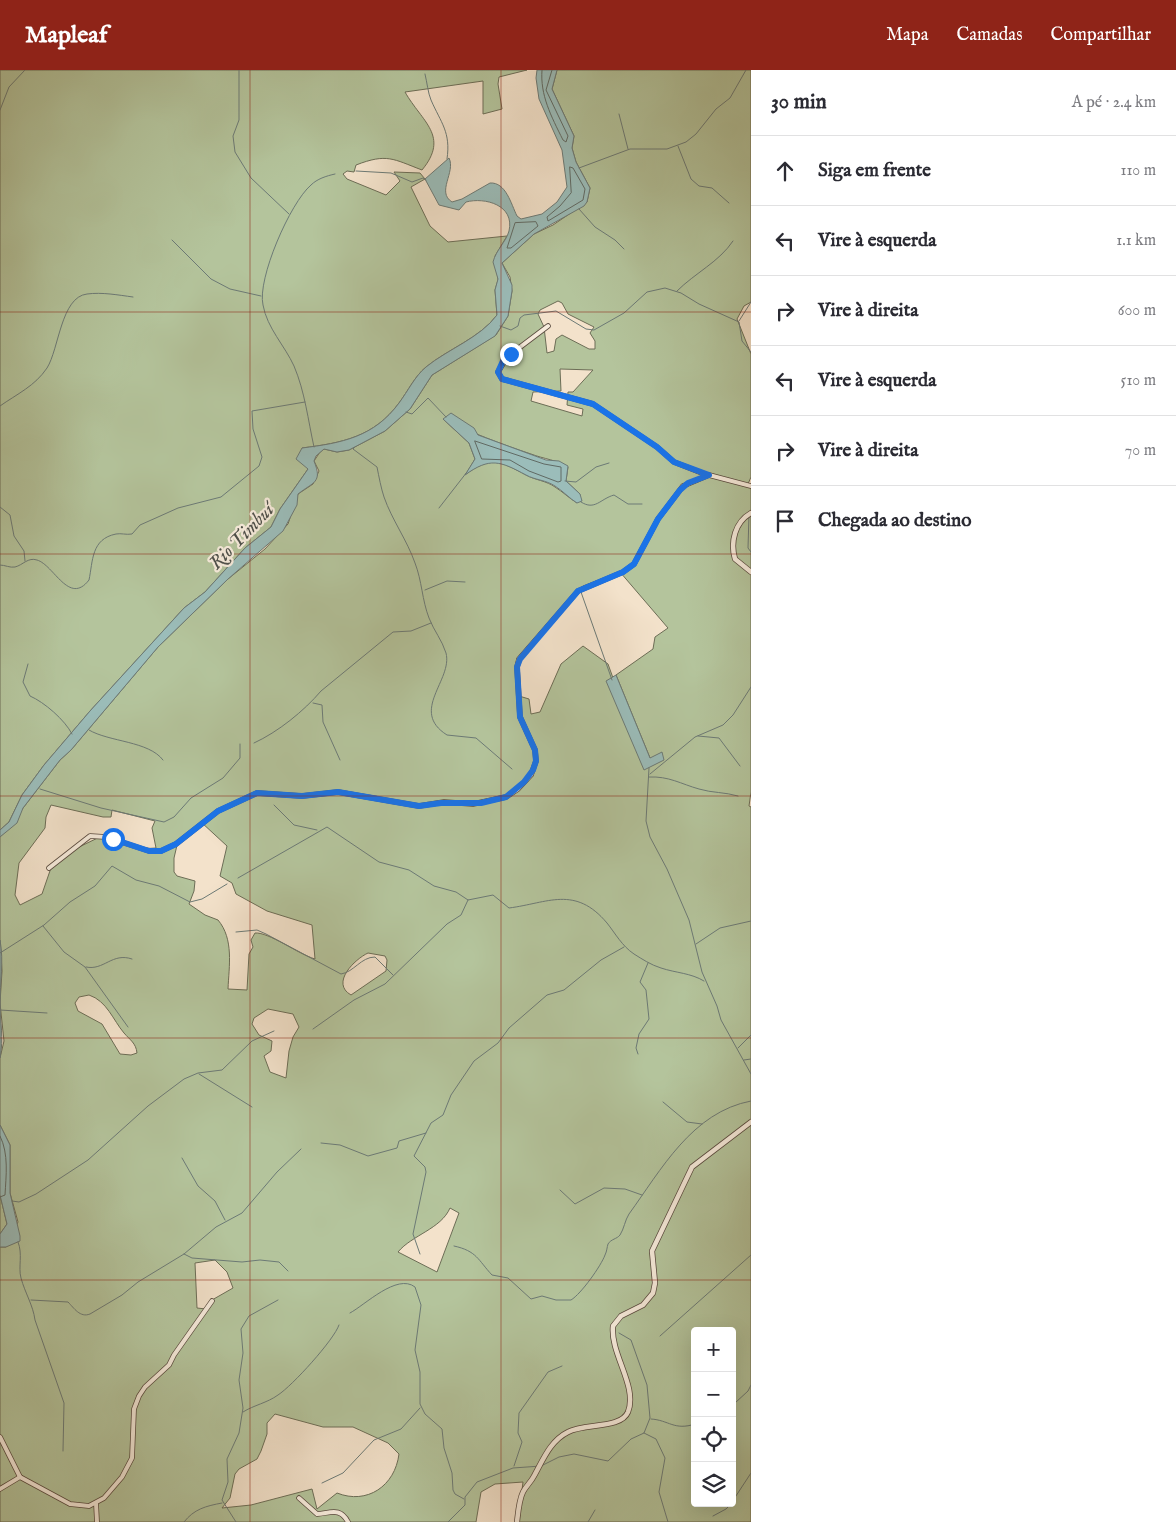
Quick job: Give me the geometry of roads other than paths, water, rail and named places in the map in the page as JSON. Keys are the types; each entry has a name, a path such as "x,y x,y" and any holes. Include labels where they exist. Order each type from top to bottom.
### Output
{"street":[{"path":"548,326 503,361 498,372 502,379 593,404 657,447 674,462 709,475 751,486"},
{"path":"49,868 90,836 106,837 149,851 161,851 176,844 218,811 257,793 302,796 338,792 419,806 441,803 481,803 506,797 524,782 533,770 536,761 535,750 520,717 517,667 520,659 578,591 623,572 634,564 658,519 680,490 688,483 709,475"},
{"path":"751,512 738,525 734,536 735,559 751,572"},
{"path":"518,1522 523,1492 535,1475 541,1460 559,1439 573,1430 616,1422 625,1416 629,1405 630,1393 616,1348 613,1326 621,1316 643,1305 653,1293 652,1251 692,1167 751,1122"},
{"path":"0,1437 20,1477 70,1504 82,1506 96,1503 113,1489 132,1458 134,1409 142,1390 169,1365 176,1351 212,1301"},
{"path":"0,1489 20,1477"},
{"path":"299,1498 317,1514 336,1511 344,1515 348,1522"},
{"path":"96,1503 97,1522"}],"water":[{"path":"537,70 557,70 552,89 574,136 572,148 576,162 590,188 587,202 584,206 534,234 502,263 512,285 512,291 508,316 495,336 432,375 410,409 385,431 349,450 337,452 324,449 316,456 314,461 317,468 317,478 298,494 297,505 283,531 228,579 158,647 71,750 60,760 23,808 17,823 0,837 0,830 9,822 22,795 44,765 90,711 184,608 205,592 245,548 271,527 280,509 308,469 296,459 302,448 344,441 379,424 399,403 415,379 426,367 473,337 497,315 495,290 498,279 493,262 509,231 510,222 507,215 503,209 490,202 466,202 459,210 439,205 425,179 449,158 450,169 446,193 452,202 462,199 490,183 500,186 504,190 517,216 521,219 542,214 557,202 567,187 562,150 539,99 536,78"},
{"path":"451,413 474,428 478,435 546,460 559,461 568,466 566,481 580,494 582,501 577,503 552,484 529,477 502,464 488,463 481,465 465,475 475,459 469,443 443,419"},
{"path":"616,675 650,758 662,752 664,760 644,770 606,681"},
{"path":"0,940 2,964 0,1003"},
{"path":"0,1003 2,1037 0,1058"},
{"path":"0,1125 10,1145 10,1193 20,1236 20,1241 6,1247 0,1247 0,1234 7,1224 0,1195"}],"waterway":[{"path":"0,110 9,87 25,70"},
{"path":"239,70 239,120 233,136 235,152 251,178 289,214"},
{"path":"579,168 630,149 667,149 686,142 696,134 716,109 730,98 746,70"},
{"path":"425,74 430,97 442,122 448,142 447,159"},
{"path":"619,114 628,149"},
{"path":"678,146 691,179 699,186 712,188 729,203"},
{"path":"356,171 391,173 412,182 423,178 426,180"},
{"path":"314,447 298,376 268,321 263,305 262,293 270,260 294,208 313,183 335,174"},
{"path":"579,209 595,227 615,240 624,249"},
{"path":"172,240 211,279 230,289 261,296"},
{"path":"677,291 721,255 733,241"},
{"path":"500,326 511,330 518,326 520,318 524,315 556,311 586,329 594,330 624,313 647,292 665,288 681,293 699,304 739,322 742,341 751,352"},
{"path":"0,406 31,385 47,368 66,314 71,304 78,297 98,293 133,297"},
{"path":"739,321 751,302"},
{"path":"406,412 412,414 428,398 446,417"},
{"path":"0,565 15,567 34,559 43,563 68,586 75,589 82,587 89,580 93,558 102,541 116,534 132,534 140,525 178,508 221,497 259,466 262,457 253,429 252,411 305,402"},
{"path":"355,447 353,449 377,467 384,497 412,555 429,618 446,653 444,674 432,706 432,716 436,726 447,735 476,738 512,769"},
{"path":"565,481 576,482 596,467 609,463"},
{"path":"439,508 467,472"},
{"path":"581,502 594,505 614,495 628,504 642,504"},
{"path":"0,507 10,515 14,536 24,551 25,561"},
{"path":"749,515 748,548 751,552"},
{"path":"425,590 447,581 465,582"},
{"path":"581,592 612,680"},
{"path":"254,743 290,720 321,691 393,632 411,631 431,623"},
{"path":"28,664 23,682 30,696 54,712 72,734"},
{"path":"650,774 695,737 723,725 733,715 751,687"},
{"path":"313,703 322,705 323,722 340,760"},
{"path":"89,730 97,734 139,745 157,754 163,760"},
{"path":"698,736 719,738 740,766"},
{"path":"40,789 101,808 164,822 174,817 191,798 223,778 240,758 240,744"},
{"path":"649,768 646,821 650,837 667,869 689,920 702,972 721,1020 751,1074"},
{"path":"649,777 669,779 704,790 738,796"},
{"path":"274,805 294,825 317,830"},
{"path":"238,878 327,827 379,862 409,870 434,886 456,892 468,900 493,895 509,908 561,899 584,904 595,911 634,954 657,967 694,976 704,981"},
{"path":"0,953 44,925 70,902 95,886 112,866 136,880 159,886 190,902 202,899 227,884"},
{"path":"313,1029 354,1000 385,984 447,924 461,915 468,900"},
{"path":"696,944 720,928 751,921"},
{"path":"43,926 64,952 85,967 128,1027"},
{"path":"236,932 257,930 341,974 350,971 366,959 375,957 393,975"},
{"path":"420,1254 413,1234 426,1172 425,1167 414,1156 431,1123 443,1115 451,1095 474,1061 498,1043 509,1028 547,995 564,990 601,960 624,947"},
{"path":"86,967 92,968 119,958 132,959"},
{"path":"638,1054 636,1048 639,1034 649,1019 646,990 640,982 648,963"},
{"path":"0,1010 47,1013"},
{"path":"12,1201 19,1202 36,1194 88,1160 148,1106 184,1079 198,1073 222,1070 252,1041 274,1031"},
{"path":"738,1048 751,1035"},
{"path":"744,1060 751,1059"},
{"path":"199,1074 252,1107"},
{"path":"454,1246 472,1253 492,1275 508,1278 531,1299 542,1296 556,1300 571,1300 580,1292 595,1272 603,1260 608,1244 620,1235 629,1214 680,1145 712,1117 730,1107 751,1101"},
{"path":"663,1102 687,1122 702,1124"},
{"path":"321,1143 340,1145 368,1156 397,1148 399,1141 426,1133"},
{"path":"31,1300 68,1302 80,1314 90,1314 184,1254 216,1227 242,1213 277,1172 301,1149"},
{"path":"182,1158 198,1186 215,1201 225,1220"},
{"path":"560,1190 575,1204 604,1188 625,1189 642,1195"},
{"path":"18,1242 21,1278 64,1403 63,1451"},
{"path":"184,1254 192,1258 242,1262 260,1260 279,1262 288,1271"},
{"path":"660,1336 751,1255"},
{"path":"350,1313 390,1287 399,1284 408,1284 415,1287 421,1305 415,1350 420,1372 420,1404 425,1414 442,1429 444,1448 452,1473 453,1490 455,1494 464,1499"},
{"path":"236,1522 222,1500 228,1482 227,1459 239,1433 243,1408 239,1380 243,1353 241,1329 249,1316 278,1300"},
{"path":"243,1412 274,1398 284,1390 321,1351 336,1332 339,1325"},
{"path":"448,1522 465,1505 465,1497 477,1482 513,1468 541,1466 559,1457 574,1454 608,1461 631,1439 644,1433 650,1418 647,1385 631,1340 619,1333"},
{"path":"514,1466 522,1442 518,1433 519,1413 548,1372 562,1366"},
{"path":"736,1402 748,1391 751,1385"},
{"path":"322,1483 343,1473 374,1440 401,1429 420,1408"},
{"path":"651,1419 677,1426 691,1425"},
{"path":"644,1433 656,1439 665,1458 659,1492 668,1522"},
{"path":"736,1496 751,1473"},
{"path":"184,1522 201,1509 222,1503"},
{"path":"713,1516 728,1507"},
{"path":"588,1522 595,1510"}],"water label":[{"name":"Rio Timbuí","path":"242,537"}]}
